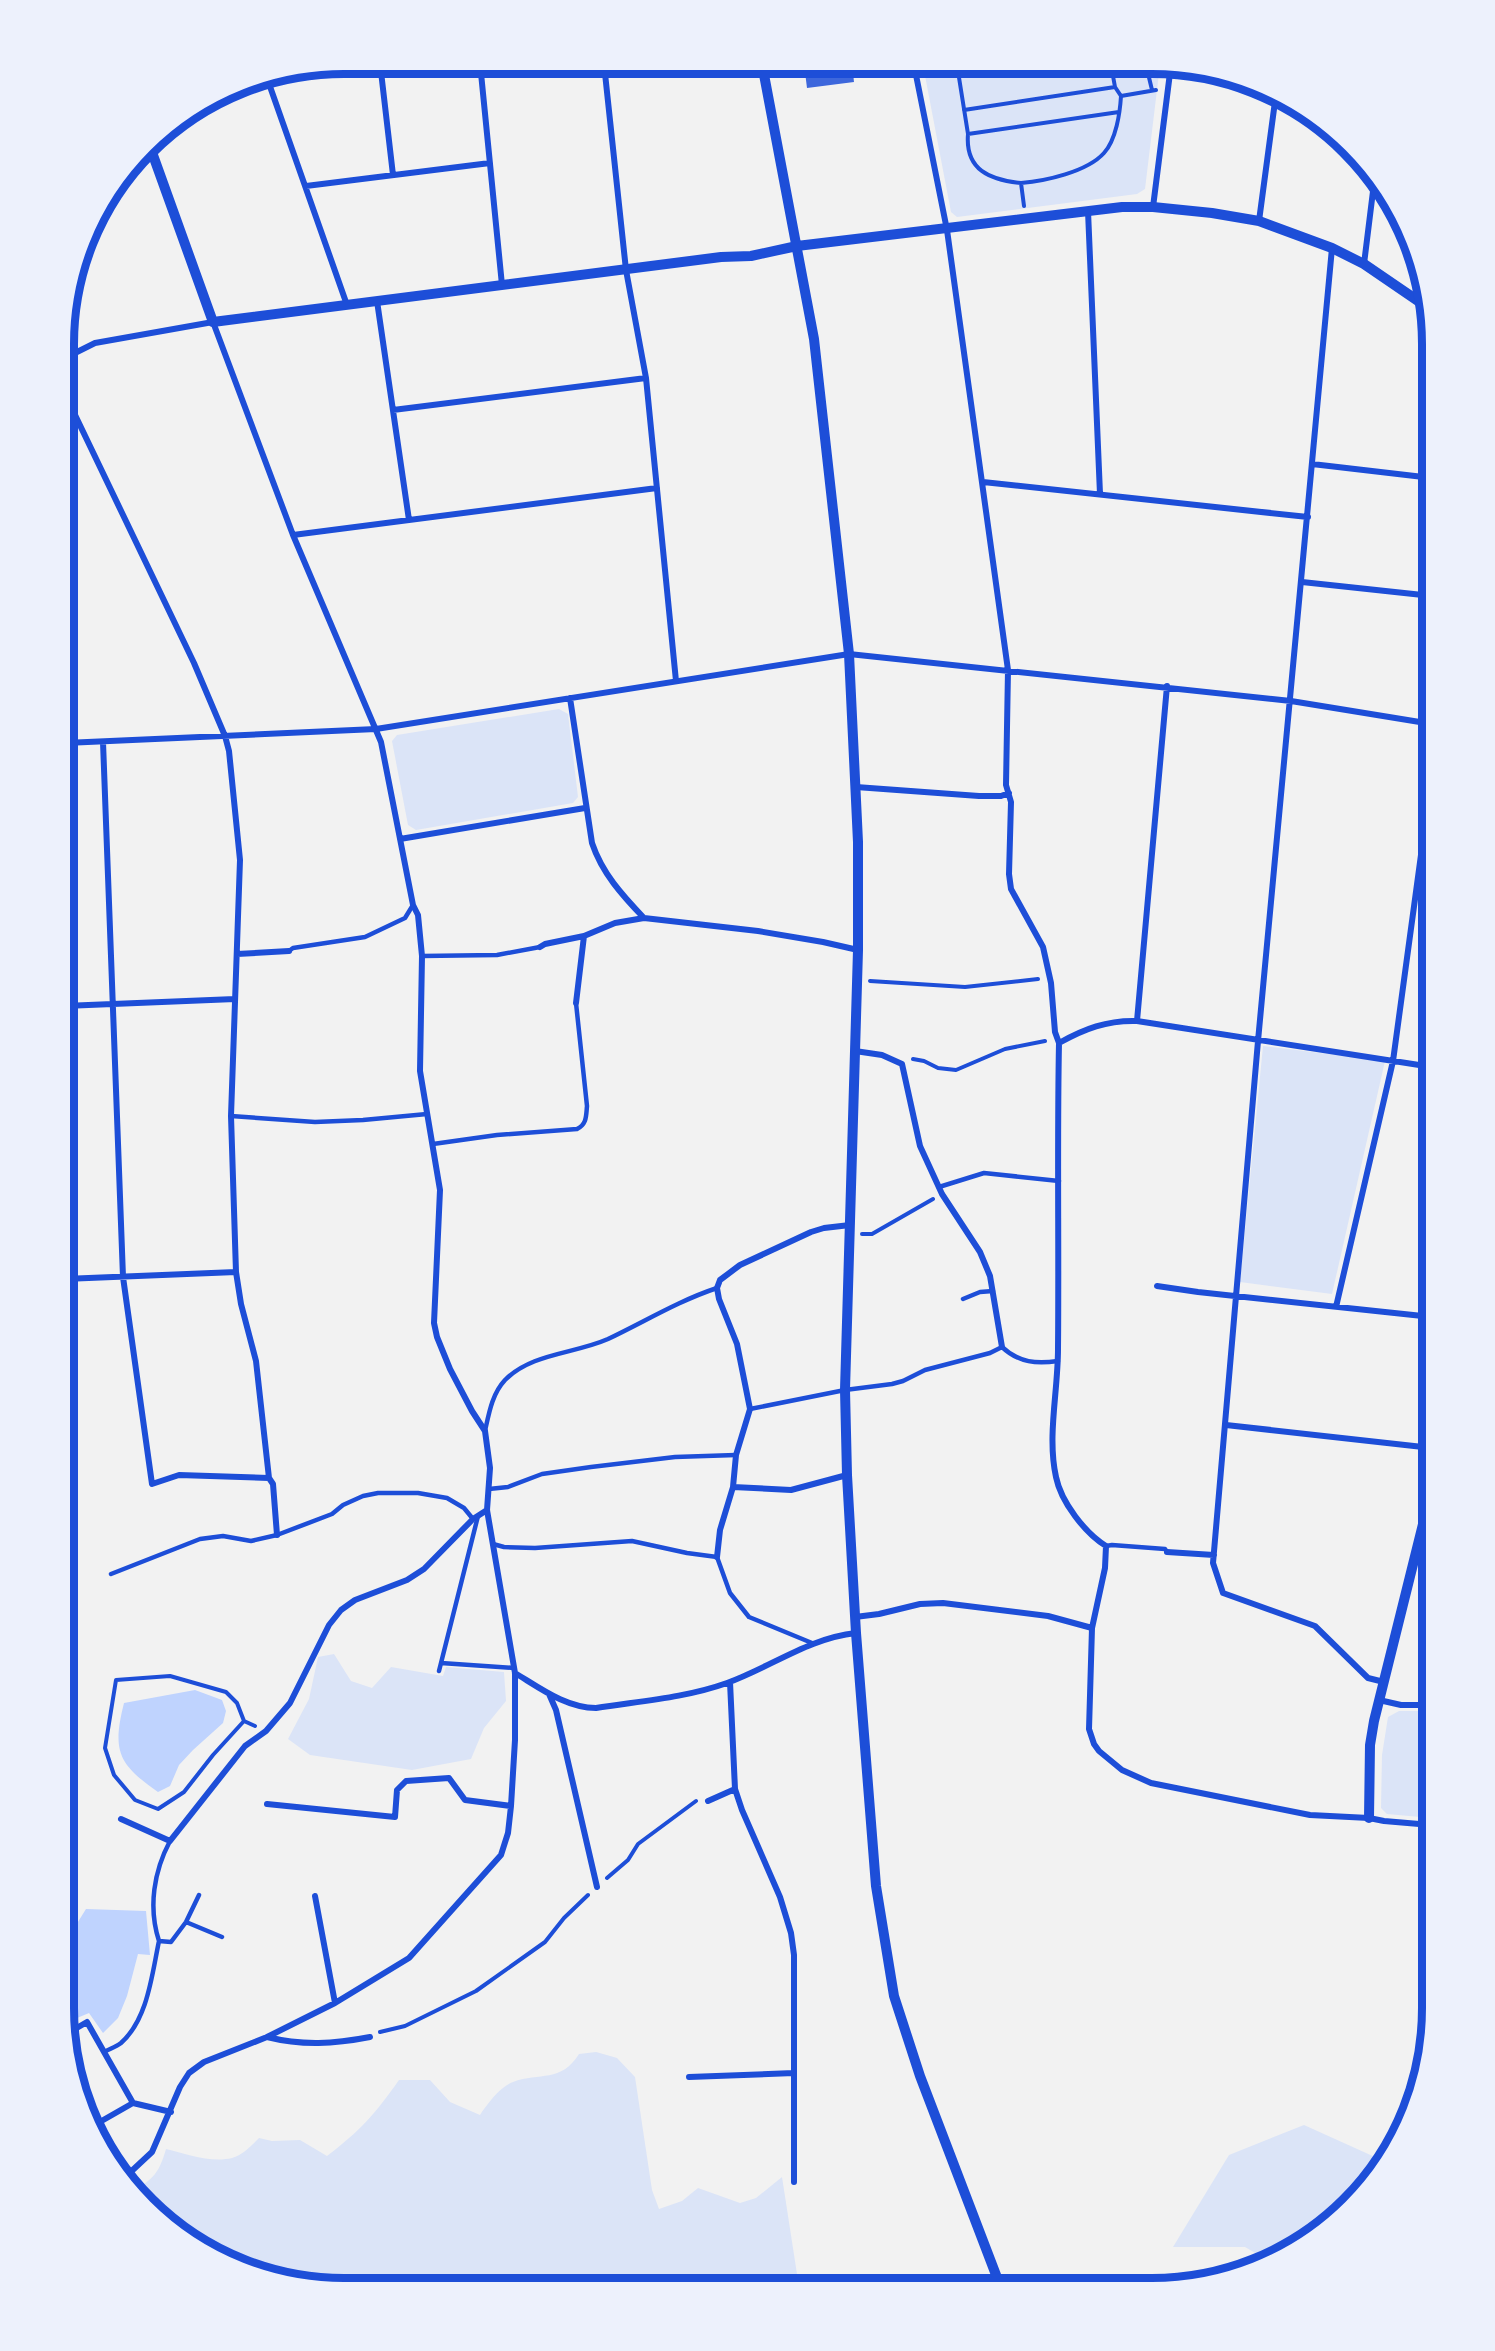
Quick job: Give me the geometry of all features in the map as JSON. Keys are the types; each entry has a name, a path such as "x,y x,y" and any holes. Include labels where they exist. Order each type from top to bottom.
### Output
{"street":[{"path":"381,74 393,175"},
{"path":"481,74 502,285"},
{"path":"605,74 626,270 646,378 676,681"},
{"path":"764,74 814,339 849,654 858,842 858,950 845,1390 847,1475 856,1634 876,1886 894,1996 920,2076 997,2278"},
{"path":"916,74 947,230 1008,670 1006,785 1011,802 1009,874 1011,889 1039,936 1047,961 1058,1041 1058,1361 1053,1427 1056,1479 1062,1494 1084,1528 1106,1546 1105,1568 1092,1628 1089,1729 1094,1744 1122,1770 1138,1779 1170,1788 1310,1815 1369,1818 1422,1824"},
{"path":"1153,207 1170,74"},
{"path":"269,84 347,306"},
{"path":"1259,221 1274,103"},
{"path":"130,2173 152,2152 180,2087 189,2073 204,2062 267,2037 335,2002 409,1958 501,1855 508,1833 512,1806 515,1740 515,1670 487,1510 490,1468 485,1431 472,1412 450,1369 434,1323 440,1208 434,1144 420,1071 422,956 418,915 413,904 381,742 293,535 152,152"},
{"path":"306,186 490,163"},
{"path":"1364,264 1373,189"},
{"path":"74,354 95,344 213,322 721,257 751,256 797,246 947,230 1122,207 1153,207 1212,213 1259,221 1332,248 1364,264 1418,301"},
{"path":"1088,211 1100,494"},
{"path":"1332,248 1258,1041 1238,1296 1213,1563 1223,1593 1315,1626 1368,1678 1384,1682"},
{"path":"377,301 409,520"},
{"path":"393,410 646,378"},
{"path":"74,413 194,663 225,736 229,751 240,860 231,1116 236,1272 255,1361 268,1478 273,1484 277,1535"},
{"path":"1312,464 1422,477"},
{"path":"983,482 1308,517"},
{"path":"293,535 657,488"},
{"path":"1302,582 1422,595"},
{"path":"74,743 376,729 849,654 1167,686 1291,701 1422,722"},
{"path":"1137,1021 1167,686"},
{"path":"570,698 585,808 598,861 618,890 644,918"},
{"path":"103,742 123,1277 152,1484 179,1475 268,1478"},
{"path":"856,787 979,796 1001,796 1009,793"},
{"path":"400,839 585,808"},
{"path":"1336,1307 1393,1061 1422,848"},
{"path":"540,947 584,936 615,923 644,918 759,930 858,950"},
{"path":"576,1003 584,936"},
{"path":"237,954 289,951"},
{"path":"74,1006 235,999"},
{"path":"1058,1041 1084,1029 1102,1024 1121,1020 1137,1021 1422,1065"},
{"path":"855,1051 882,1055 902,1064 920,1146 941,1190 980,1252 990,1276 1002,1347"},
{"path":"717,1557 720,1530 733,1487 736,1455 750,1409 737,1344 719,1299 717,1288 720,1280 740,1265 765,1252 824,1227 850,1230"},
{"path":"74,1279 236,1272"},
{"path":"1157,1286 1422,1316"},
{"path":"1226,1425 1422,1447"},
{"path":"733,1487 791,1490 847,1475"},
{"path":"121,1819 170,1841 245,1746 266,1731 290,1703 329,1625 341,1610 355,1600 407,1580 424,1569 475,1517 487,1510"},
{"path":"1369,1818 1370,1745 1422,1528"},
{"path":"1167,1552 1214,1555"},
{"path":"855,1617 920,1604 943,1603 1048,1616 1092,1628"},
{"path":"515,1670 549,1694 571,1705 596,1708 693,1694 730,1682 812,1643 835,1636 856,1634"},
{"path":"730,1682 735,1789 780,1897 794,1955 794,2182"},
{"path":"549,1694 556,1710 597,1887"},
{"path":"1379,1700 1401,1705 1422,1705"},
{"path":"267,1804 395,1817 397,1790 406,1781 449,1778 465,1800 512,1806"},
{"path":"708,1801 735,1789"},
{"path":"315,1896 335,2002"},
{"path":"74,2029 87,2022 134,2103"},
{"path":"267,2037 312,2044 332,2044 370,2037"},
{"path":"689,2077 794,2073"},
{"path":"99,2123 134,2103 171,2112"}],"lane":[{"path":"289,951 292,948 365,937 405,918 413,904"},
{"path":"422,956 496,955 540,947"},
{"path":"434,1144 497,1135 577,1129 582,1126 586,1120 587,1106 576,1003"},
{"path":"231,1116 315,1122 427,1114"},
{"path":"941,1190 984,1173 1059,1181"},
{"path":"485,1431 490,1408 497,1391 514,1373 531,1362 607,1339 655,1314 717,1288"},
{"path":"963,1299 980,1292 993,1291"},
{"path":"750,1409 903,1381 926,1370 990,1353 1002,1347 1017,1358 1034,1363 1058,1361"},
{"path":"489,1489 508,1487 542,1474 591,1467 675,1457 736,1455"},
{"path":"111,1574 200,1539 223,1536 251,1541 277,1535 332,1514 343,1505 363,1496 378,1493 418,1493 447,1498 475,1517 439,1671"},
{"path":"493,1544 504,1547 535,1548 632,1541 717,1557 730,1593 749,1617 812,1643"},
{"path":"1106,1546 1165,1549 1167,1552"},
{"path":"441,1663 515,1670"},
{"path":"104,2052 120,2043 135,2026 149,1986 159,1941 153,1907 157,1874 170,1841"},
{"path":"159,1941 171,1942 186,1922 199,1895"},
{"path":"186,1922 222,1937"}],"path":[{"path":"958,74 968,134 968,150 977,167 990,176 1021,183 1048,178 1093,162 1104,153 1111,141 1121,96 1114,87 1112,74"},
{"path":"1148,74 1152,90"},
{"path":"964,110 1114,87"},
{"path":"1121,96 1168,87"},
{"path":"968,134 1119,112"},
{"path":"1021,183 1026,218"},
{"path":"857,980 965,987 1050,977"},
{"path":"902,1064 906,1060 916,1058 938,1068 956,1070 1005,1048 1058,1041"},
{"path":"850,1230 872,1234 941,1190"},
{"path":"244,1721 184,1792 158,1809 135,1800 114,1775 105,1748 116,1680 170,1676 226,1692 237,1703 244,1721 266,1731"},
{"path":"370,2037 372,2034 405,2026 476,1991 545,1941 564,1918 628,1860 638,1844 687,1807 704,1797 708,1801"}],"shaded area":[{"path":"925,74 1159,74 1145,189 1137,194 957,217 951,212"},
{"path":"559,709 568,714 578,797 573,803 416,830 408,825 392,741 397,735"},
{"path":"1263,1046 1385,1061 1332,1294 1240,1282"},
{"path":"334,1654 351,1681 372,1688 391,1667 443,1676 446,1667 504,1672 506,1701 484,1728 471,1759 412,1770 310,1755 288,1739 309,1699 318,1657"},
{"path":"1399,1711 1422,1711 1422,1817 1387,1814 1381,1808 1382,1755 1388,1717"},
{"path":"596,2052 617,2058 635,2077 652,2190 659,2209 682,2201 698,2188 740,2203 756,2198 782,2177 798,2278 343,2278 308,2275 256,2263 224,2250 179,2222 140,2186 155,2174 166,2149 199,2157 224,2159 240,2155 259,2138 272,2141 300,2140 327,2156 366,2121 399,2080 430,2080 450,2102 480,2115 508,2084 557,2073 572,2063 579,2054"},
{"path":"1304,2125 1376,2158 1355,2186 1330,2211 1302,2232 1271,2250 1259,2255 1245,2247 1173,2247 1229,2155"}],"water":[{"path":"195,1690 222,1700 226,1711 223,1723 179,1765 170,1786 158,1792 134,1773 121,1755 119,1733 124,1703"},
{"path":"86,1909 146,1911 150,1955 138,1954 127,1996 118,2018 103,2033 89,2013 74,2019 74,1928"}],"building":[{"path":"805,74 853,74 854,82 807,88"}]}
